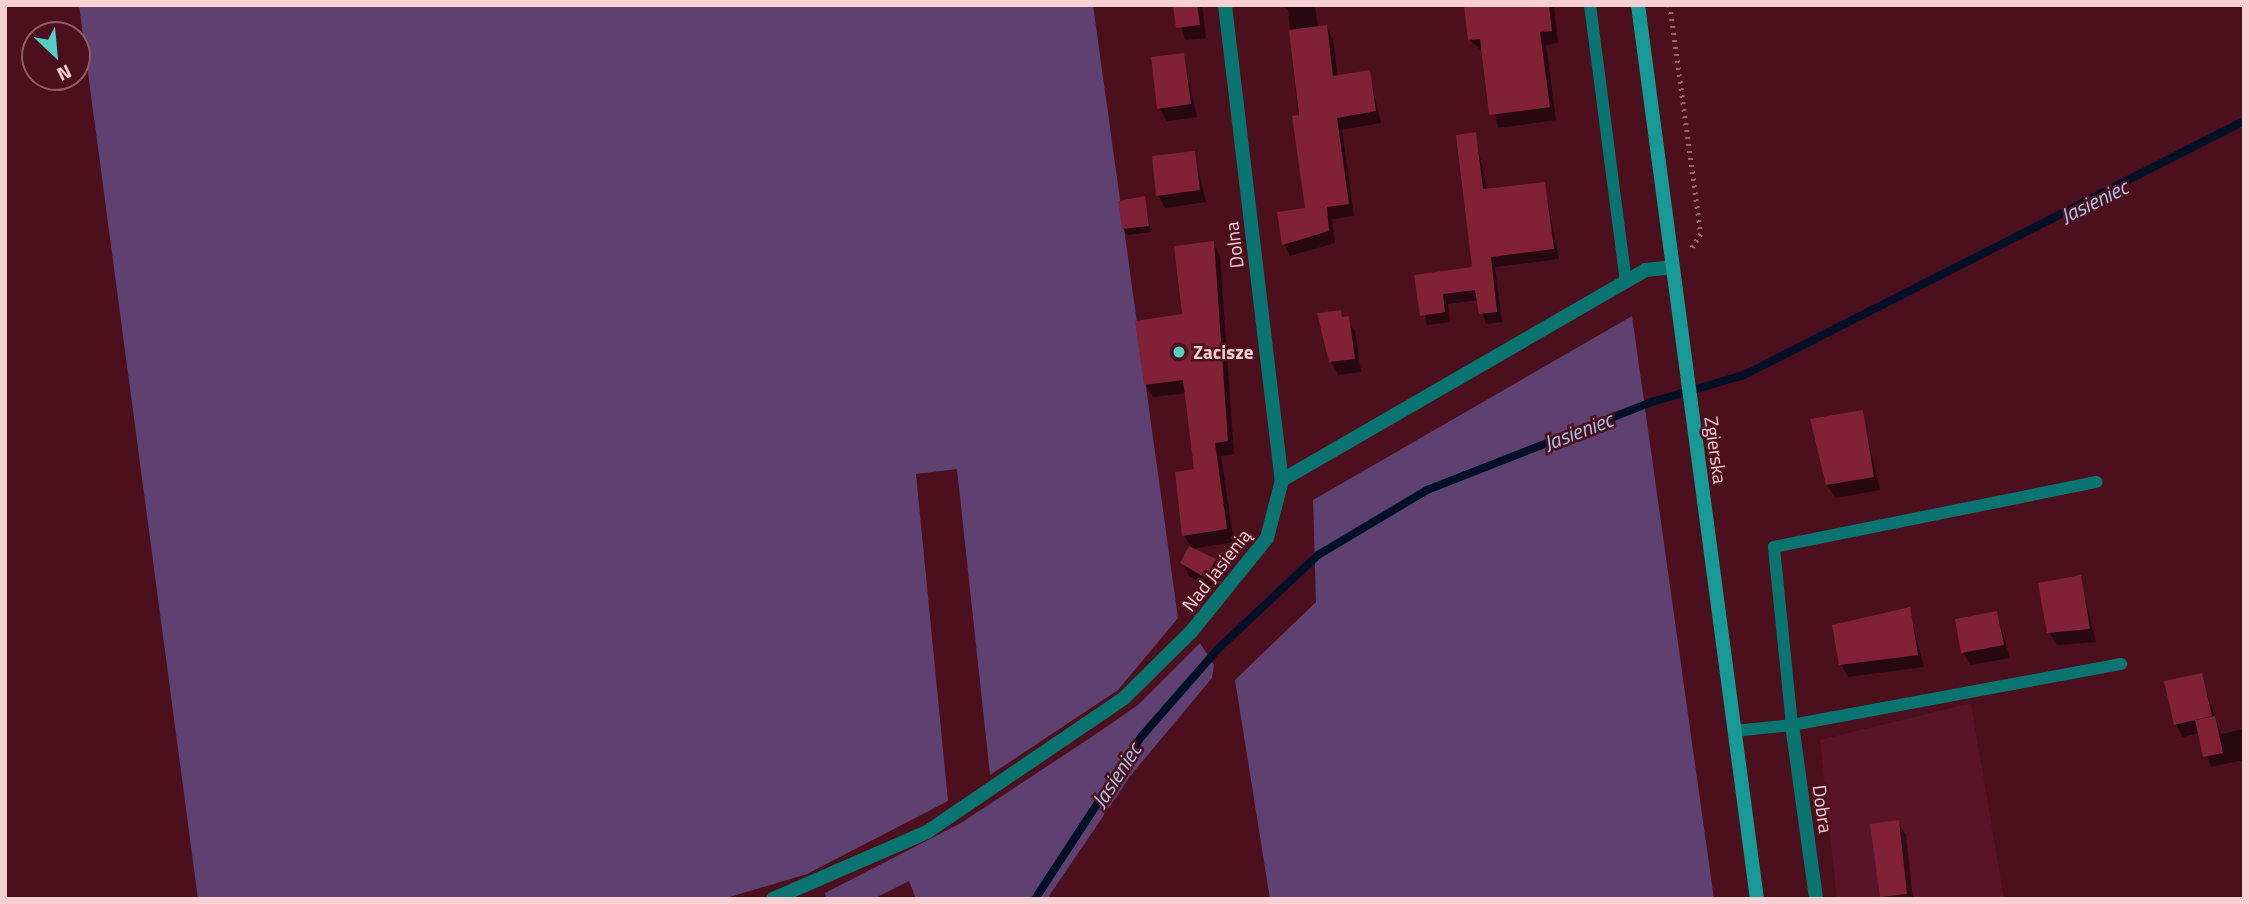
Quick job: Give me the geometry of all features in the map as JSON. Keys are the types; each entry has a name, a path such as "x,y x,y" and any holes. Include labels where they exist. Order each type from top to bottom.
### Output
{"main road":[{"name":"Zgierska","path":"1638,5 1757,899"}],"street":[{"name":"Dolna","path":"1225,5 1282,480"},
{"path":"1282,480 1644,270 1672,267"},
{"name":"Nad Jasienią","path":"773,899 927,832 1124,698 1191,632 1267,538 1282,480"},
{"name":"Dobra","path":"1792,725 1816,899"}],"lane":[{"path":"1590,5 1626,281"},
{"path":"1792,725 1774,547 2097,482"},
{"path":"1734,732 1792,725 2120,664"}],"path":[{"path":"1670,5 1701,234 1689,252 1691,266"}],"shaded area":[{"path":"79,5 1093,5 1178,618 1118,690 990,775 957,469 916,474 948,801 807,874 723,899 198,899 90,91 91,21 81,21"},
{"path":"1632,316 1714,899 1270,899 1235,680 1316,602 1313,500"},
{"path":"1200,643 1214,665 1212,678 1131,775 1047,899 916,899 909,881 873,899 826,899 825,893 961,823 1093,736 1138,705"},
{"path":"1971,703 2004,899 1837,899 1820,740"}],"building":[{"path":"1173,5 1197,5 1200,25 1176,28"},
{"path":"1464,5 1549,5 1552,31 1540,32 1550,107 1489,115 1480,39 1468,40"},
{"path":"1327,25 1333,76 1370,70 1376,111 1337,118 1349,204 1327,207 1329,231 1282,245 1277,212 1305,208 1292,116 1299,115 1289,30"},
{"path":"1184,53 1191,104 1157,109 1151,57"},
{"path":"1476,132 1483,189 1545,182 1554,249 1491,257 1497,312 1479,314 1475,290 1443,294 1445,312 1420,316 1414,275 1472,267 1456,135"},
{"path":"1195,151 1200,190 1156,196 1152,156"},
{"path":"1145,196 1149,226 1122,229 1118,201"},
{"path":"1214,241 1228,441 1215,443 1227,529 1182,536 1175,472 1194,469 1183,380 1144,385 1135,321 1182,314 1174,246"},
{"path":"1341,310 1342,317 1349,316 1355,359 1329,362 1317,313"},
{"path":"1863,410 1874,477 1826,485 1810,419"},
{"path":"1189,546 1216,559 1206,578 1180,563"},
{"path":"2081,575 2090,629 2047,633 2038,583"},
{"path":"1910,607 1918,655 1839,665 1832,625"},
{"path":"1997,611 2004,645 1961,653 1955,619"},
{"path":"2202,673 2212,716 2174,725 2164,681"},
{"path":"2215,716 2223,753 2203,757 2195,720"},
{"path":"1899,820 1907,894 1880,897 1870,824"}],"waterway":[{"name":"Jasieniec","path":"1035,899 1141,737 1219,648 1318,555 1427,490 1652,402 1744,375 2244,121"}],"place":[{"name":"Zacisze","path":"1179,352"}]}
